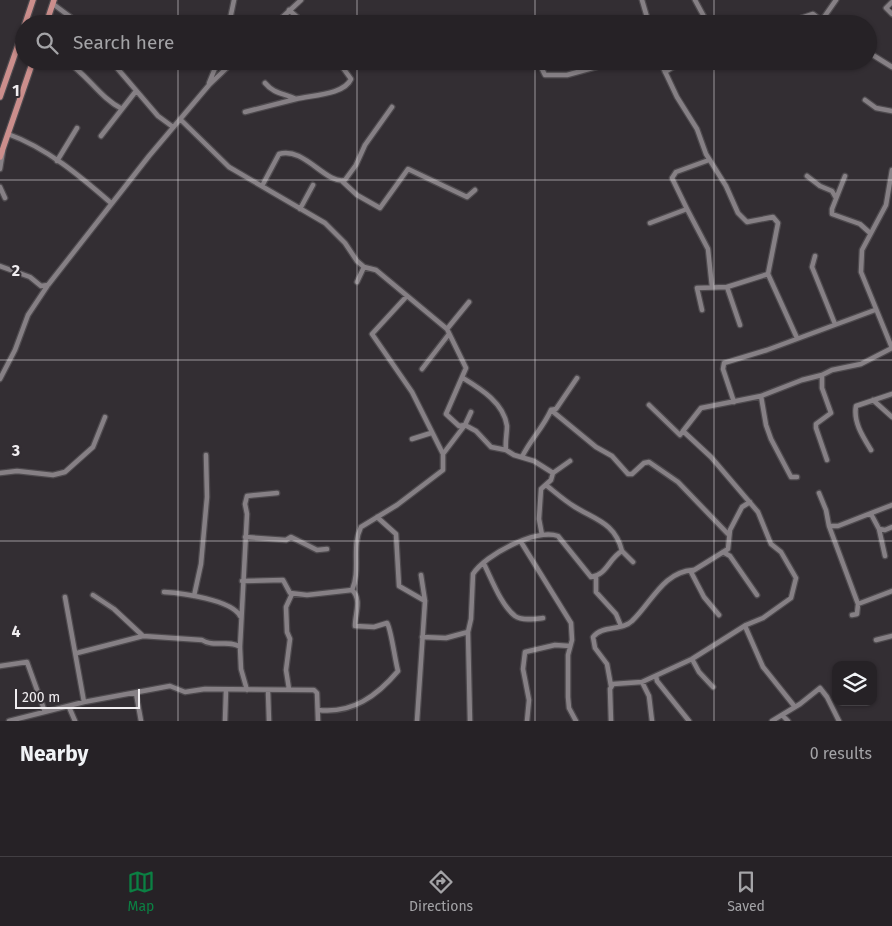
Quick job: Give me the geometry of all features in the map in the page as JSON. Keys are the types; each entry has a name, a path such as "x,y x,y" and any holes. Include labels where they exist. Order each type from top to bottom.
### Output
{"main road":[{"path":"28,15 33,0"},
{"path":"49,15 54,2"},
{"path":"0,97 15,54"},
{"path":"0,157 1,149 30,70"}],"street":[{"path":"231,15 234,0"},
{"path":"284,15 301,0"},
{"path":"642,0 646,15"},
{"path":"695,0 703,15"},
{"path":"828,15 836,0"},
{"path":"54,2 69,15"},
{"path":"892,2 886,8 892,14"},
{"path":"289,10 295,15"},
{"path":"877,58 892,67"},
{"path":"78,70 98,90 122,109"},
{"path":"118,70 158,116 174,126"},
{"path":"208,85 214,70"},
{"path":"0,379 15,350 28,314 48,285 111,203 174,126 208,85 224,70"},
{"path":"246,112 340,90 350,83 351,76 346,70"},
{"path":"542,70 545,75 558,77 584,70"},
{"path":"668,70 665,72 697,129 709,160 743,218 747,222 773,217 778,222 768,274 797,338"},
{"path":"265,83 275,92 286,94 296,99"},
{"path":"101,136 136,91"},
{"path":"865,100 876,108 892,110"},
{"path":"342,181 348,176 365,145 392,107"},
{"path":"180,119 229,168 325,223 335,232 357,262 364,267 376,270 406,298 438,320 448,332 466,368 446,414 459,426 465,425 476,431 491,447 506,450 534,461 553,473"},
{"path":"56,161 77,128"},
{"path":"8,134 31,142 85,181 111,203"},
{"path":"0,169 4,157 1,149"},
{"path":"262,186 279,154 284,153 305,159 342,181 357,195 380,208 408,168 467,198 475,190"},
{"path":"709,160 676,172 672,178 708,249 712,287"},
{"path":"649,405 680,435 701,408 761,396 832,370 861,364 892,348 861,272 862,250 890,200 892,170"},
{"path":"807,176 820,186 832,191 836,198"},
{"path":"845,176 832,214 860,224 870,233"},
{"path":"300,209 313,185"},
{"path":"0,187 5,198"},
{"path":"650,223 688,209"},
{"path":"815,256 812,267 835,324"},
{"path":"0,266 30,276 41,286 48,285"},
{"path":"357,282 364,267"},
{"path":"702,310 697,288 727,286 768,274"},
{"path":"727,286 740,325"},
{"path":"352,590 356,570 355,552 357,535 361,527 426,485 443,470 443,454 412,392 372,334 406,298"},
{"path":"422,369 469,302"},
{"path":"734,402 723,369 724,363 875,310"},
{"path":"822,375 822,388 831,413 816,424 816,428 827,460"},
{"path":"463,378 479,388 501,408 506,423 506,450"},
{"path":"522,457 528,443 544,425 551,410 556,409 577,378"},
{"path":"871,450 864,439 854,414 856,406 892,394"},
{"path":"761,396 766,425 771,440 791,477 797,477"},
{"path":"873,400 892,417"},
{"path":"551,410 596,447 612,456 628,474 632,474 644,463 649,462 678,482 728,534"},
{"path":"443,454 465,425 471,412"},
{"path":"0,473 17,471 53,475 65,472 93,447 105,417"},
{"path":"611,686 613,684 642,682 692,659 744,626 763,618 791,598 797,584 792,568 781,552 771,544 758,512 720,470 711,457 683,431"},
{"path":"412,438 431,433"},
{"path":"194,596 201,564 206,497 206,455"},
{"path":"542,535 541,489 546,485 553,473 570,461"},
{"path":"546,485 569,503 592,514 612,529 619,538 622,551 633,562"},
{"path":"246,690 241,669 240,648 245,504 247,496 277,493"},
{"path":"819,493 858,604 857,614 852,615"},
{"path":"750,502 742,507 728,534 726,552 757,595"},
{"path":"830,526 838,526 892,505"},
{"path":"871,514 879,529 885,556"},
{"path":"376,517 396,534 399,586 425,601"},
{"path":"879,529 885,530 892,527"},
{"path":"470,721 468,632 471,618 474,574 477,568 502,549 542,535 558,536 588,576 596,577 606,569 613,556 622,551"},
{"path":"245,537 286,540 291,537 317,550 327,549"},
{"path":"521,542 571,623 568,656 568,697 576,721"},
{"path":"612,721 611,686 607,664 595,648 593,637 600,631 631,622 660,588 675,574 693,570 726,552"},
{"path":"484,564 506,604 516,616 522,618 543,618"},
{"path":"693,570 690,572 691,579 719,615"},
{"path":"417,721 425,601 421,575"},
{"path":"596,577 596,592 616,614 621,626"},
{"path":"242,581 283,580 288,592 292,594 307,595 352,590 358,595 355,626 374,627 387,623 390,627 398,671 372,699 348,709 318,710"},
{"path":"858,604 892,591"},
{"path":"164,592 194,596 233,607 241,617"},
{"path":"289,689 286,670 290,639 287,632 286,607 292,594"},
{"path":"93,595 114,609 143,636"},
{"path":"64,597 77,653 84,702"},
{"path":"744,626 763,667 795,708"},
{"path":"422,637 446,638 468,632"},
{"path":"77,653 143,636 202,640 209,644 232,644 240,648"},
{"path":"876,640 892,636"},
{"path":"527,721 529,700 523,668 525,652 555,645 570,646"},
{"path":"692,659 699,672 713,687"},
{"path":"0,666 27,662 45,712"},
{"path":"656,676 657,681 688,721"},
{"path":"642,682 649,696 652,721"},
{"path":"9,721 84,702 170,686 185,692 192,689 268,691 289,689 316,691 318,721"},
{"path":"772,721 795,708 820,688 827,697 839,721"},
{"path":"225,721 226,690"},
{"path":"268,691 269,721"},
{"path":"136,693 141,721"},
{"path":"69,707 75,721"},
{"path":"782,715 788,721"}]}
